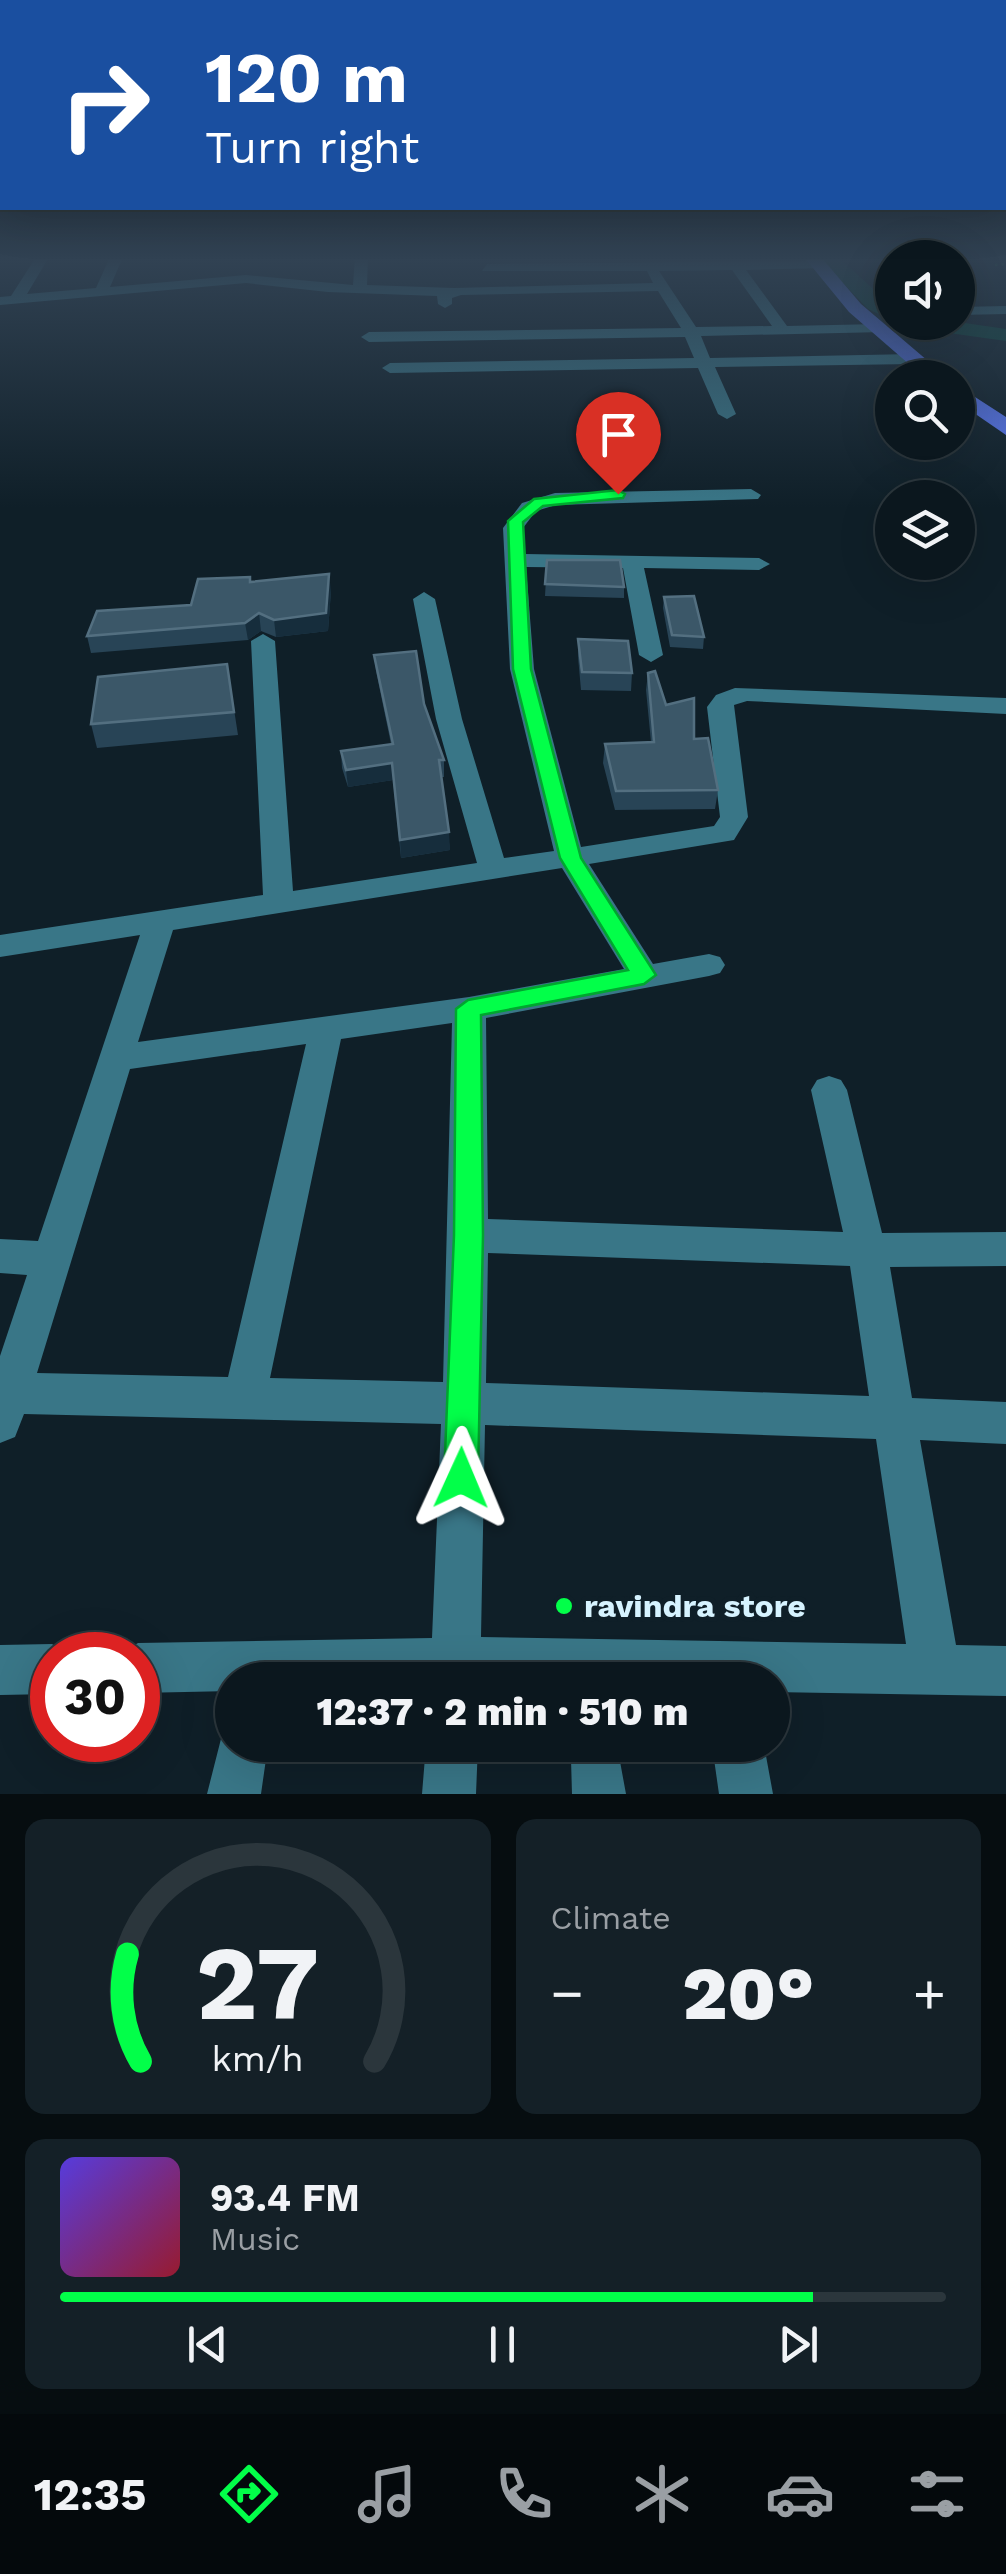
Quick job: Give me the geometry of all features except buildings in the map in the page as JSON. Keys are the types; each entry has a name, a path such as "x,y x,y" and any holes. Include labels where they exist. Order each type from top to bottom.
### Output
{"main road":[{"path":"891,341 913,360"},
{"path":"975,405 1006,428"}],"street":[{"path":"616,341 624,364"},
{"path":"695,341 727,414"},
{"path":"390,368 875,360"},
{"path":"644,975 570,858 522,669 513,528 529,506 555,499 758,502"},
{"path":"516,560 759,564"},
{"path":"632,562 651,655"},
{"path":"424,598 448,719 494,872"},
{"path":"263,641 280,904"},
{"path":"0,946 724,834 734,816 720,706 734,696 758,692 1006,706"},
{"path":"159,924 5,1408 245,1396 894,1416 1006,1423"},
{"path":"116,1058 468,1009 709,965"},
{"path":"456,1662 469,1235 468,1009"},
{"path":"245,1396 326,1029"},
{"path":"830,1090 866,1250 935,1669"},
{"path":"469,1235 866,1250 1006,1249"},
{"path":"0,1256 52,1259"},
{"path":"0,1670 30,1669"},
{"path":"160,1669 215,1671"},
{"path":"790,1671 1006,1671"},
{"path":"234,1794 239,1762"},
{"path":"449,1794 451,1762"},
{"path":"741,1762 746,1794"}],"place":[{"name":"ravindra store","path":"564,1606"}],"route":[{"path":"461,1478 469,1235 468,1009 644,975 570,858 522,669 518,633 513,528 516,521 529,506 539,502 618,494"}]}
